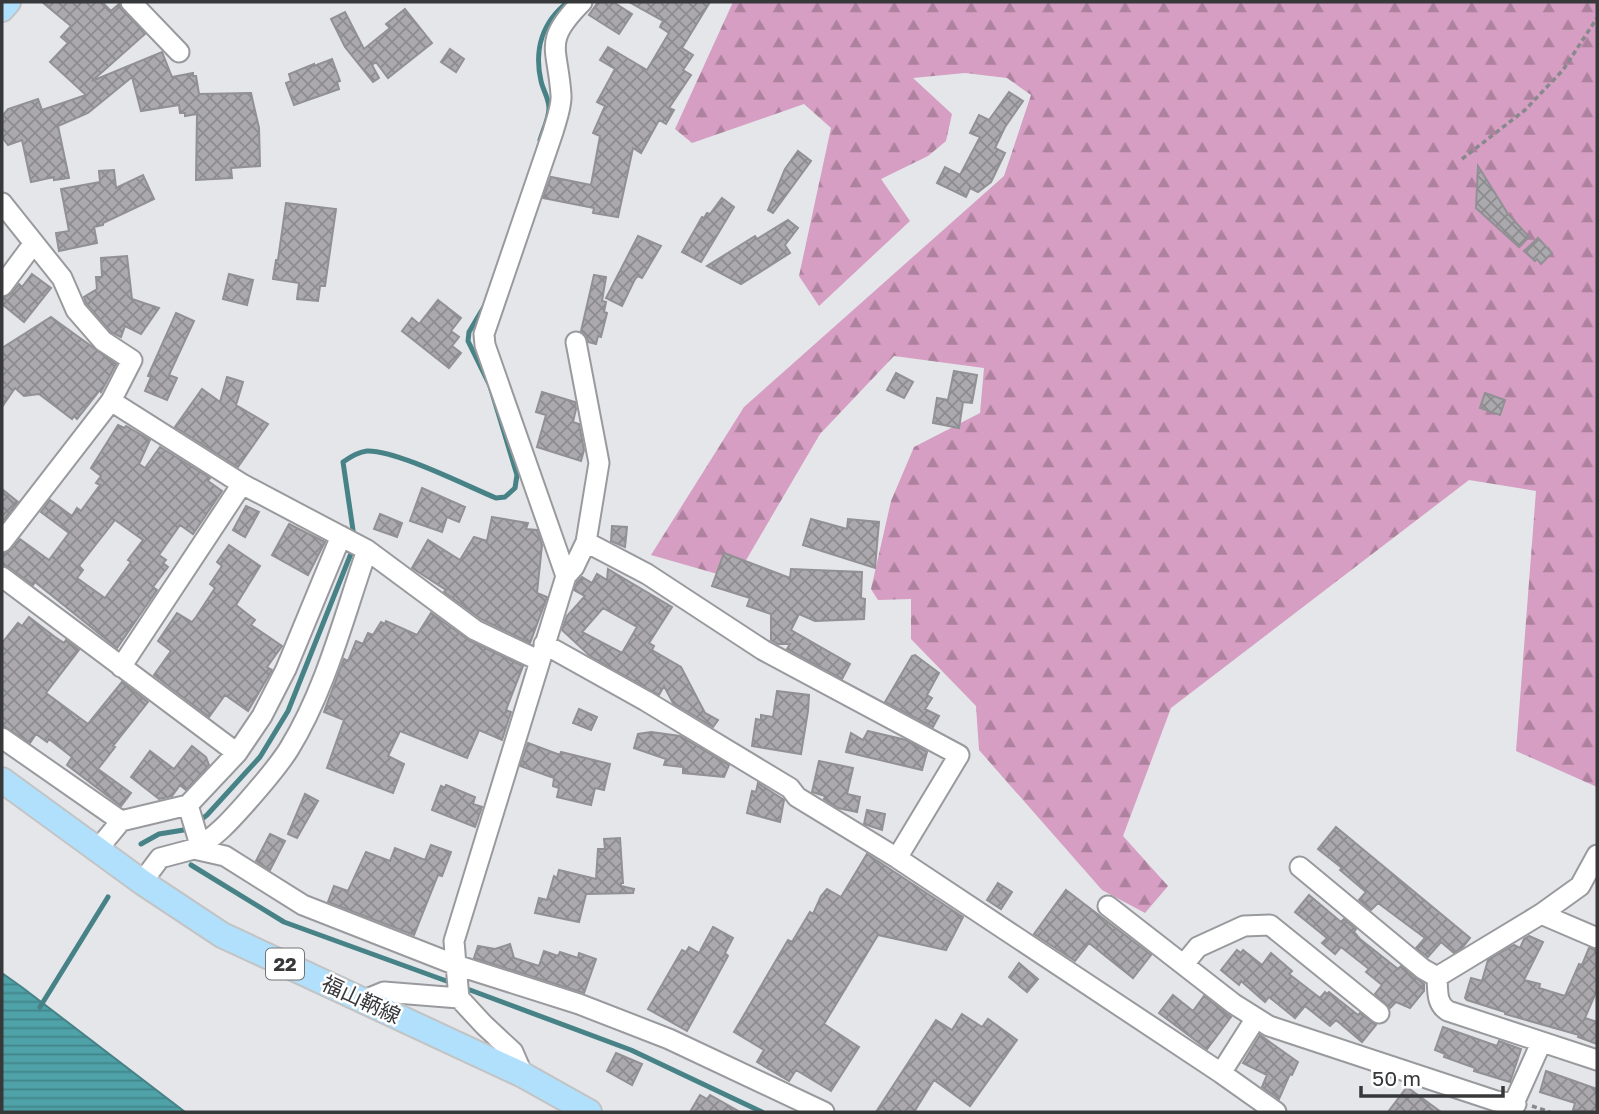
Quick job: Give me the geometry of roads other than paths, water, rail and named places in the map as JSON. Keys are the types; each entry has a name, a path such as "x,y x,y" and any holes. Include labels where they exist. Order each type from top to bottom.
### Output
{"main road":[{"path":"2,9 8,2"},
{"name":"福山鞆線","path":"2,780 142,882 222,934 523,1075 589,1112"}],"street":[{"path":"131,2 179,52"},
{"path":"566,576 485,345 484,334 553,132 562,98 553,43 566,18 582,2"},
{"path":"2,203 62,278 76,310 103,341 132,360 111,401 2,542"},
{"path":"2,286 34,243"},
{"path":"523,1075 513,1052 484,1025 457,981 454,941 566,576 574,567 586,542 599,463 576,342"},
{"path":"111,401 242,484 353,543 475,630 541,652 575,660 790,788 797,797 857,831 1276,1112"},
{"path":"121,667 242,484"},
{"path":"586,542 647,574 763,650 958,755 897,858"},
{"path":"97,850 121,821 189,809 237,753 262,716 353,543"},
{"path":"142,882 160,858 197,844 223,828 260,788 288,751 321,682 353,543"},
{"path":"2,577 237,753"},
{"path":"2,738 121,821"},
{"path":"189,809 197,844"},
{"path":"197,844 225,856 303,905 457,981 579,1004 669,1040 824,1112"},
{"path":"1437,977 1541,914 1580,886 1597,855"},
{"path":"1300,867 1437,977"},
{"path":"1108,906 1234,1004 1269,1026 1513,1108 1541,1043"},
{"path":"1541,914 1597,938"},
{"path":"1184,964 1198,947 1244,926 1270,925 1379,1013"},
{"path":"1437,977 1441,1007 1597,1060"},
{"path":"362,1001 384,992 457,981"},
{"path":"1221,1073 1256,1018"}],"water":[{"path":"2,973 23,988 185,1112 2,1112"}],"waterway":[{"path":"540,140 549,108 539,70 542,37 552,18 568,2"},
{"path":"354,537 343,462 360,452 380,452 395,456 496,498 505,497 515,488 517,475 490,386 468,341 469,332 485,305"},
{"path":"197,823 260,757 288,711 354,546"},
{"path":"141,844 159,834 190,829"},
{"path":"191,865 284,922 452,983"},
{"path":"40,1007 108,897"},
{"path":"462,987 631,1050 762,1112"}]}
